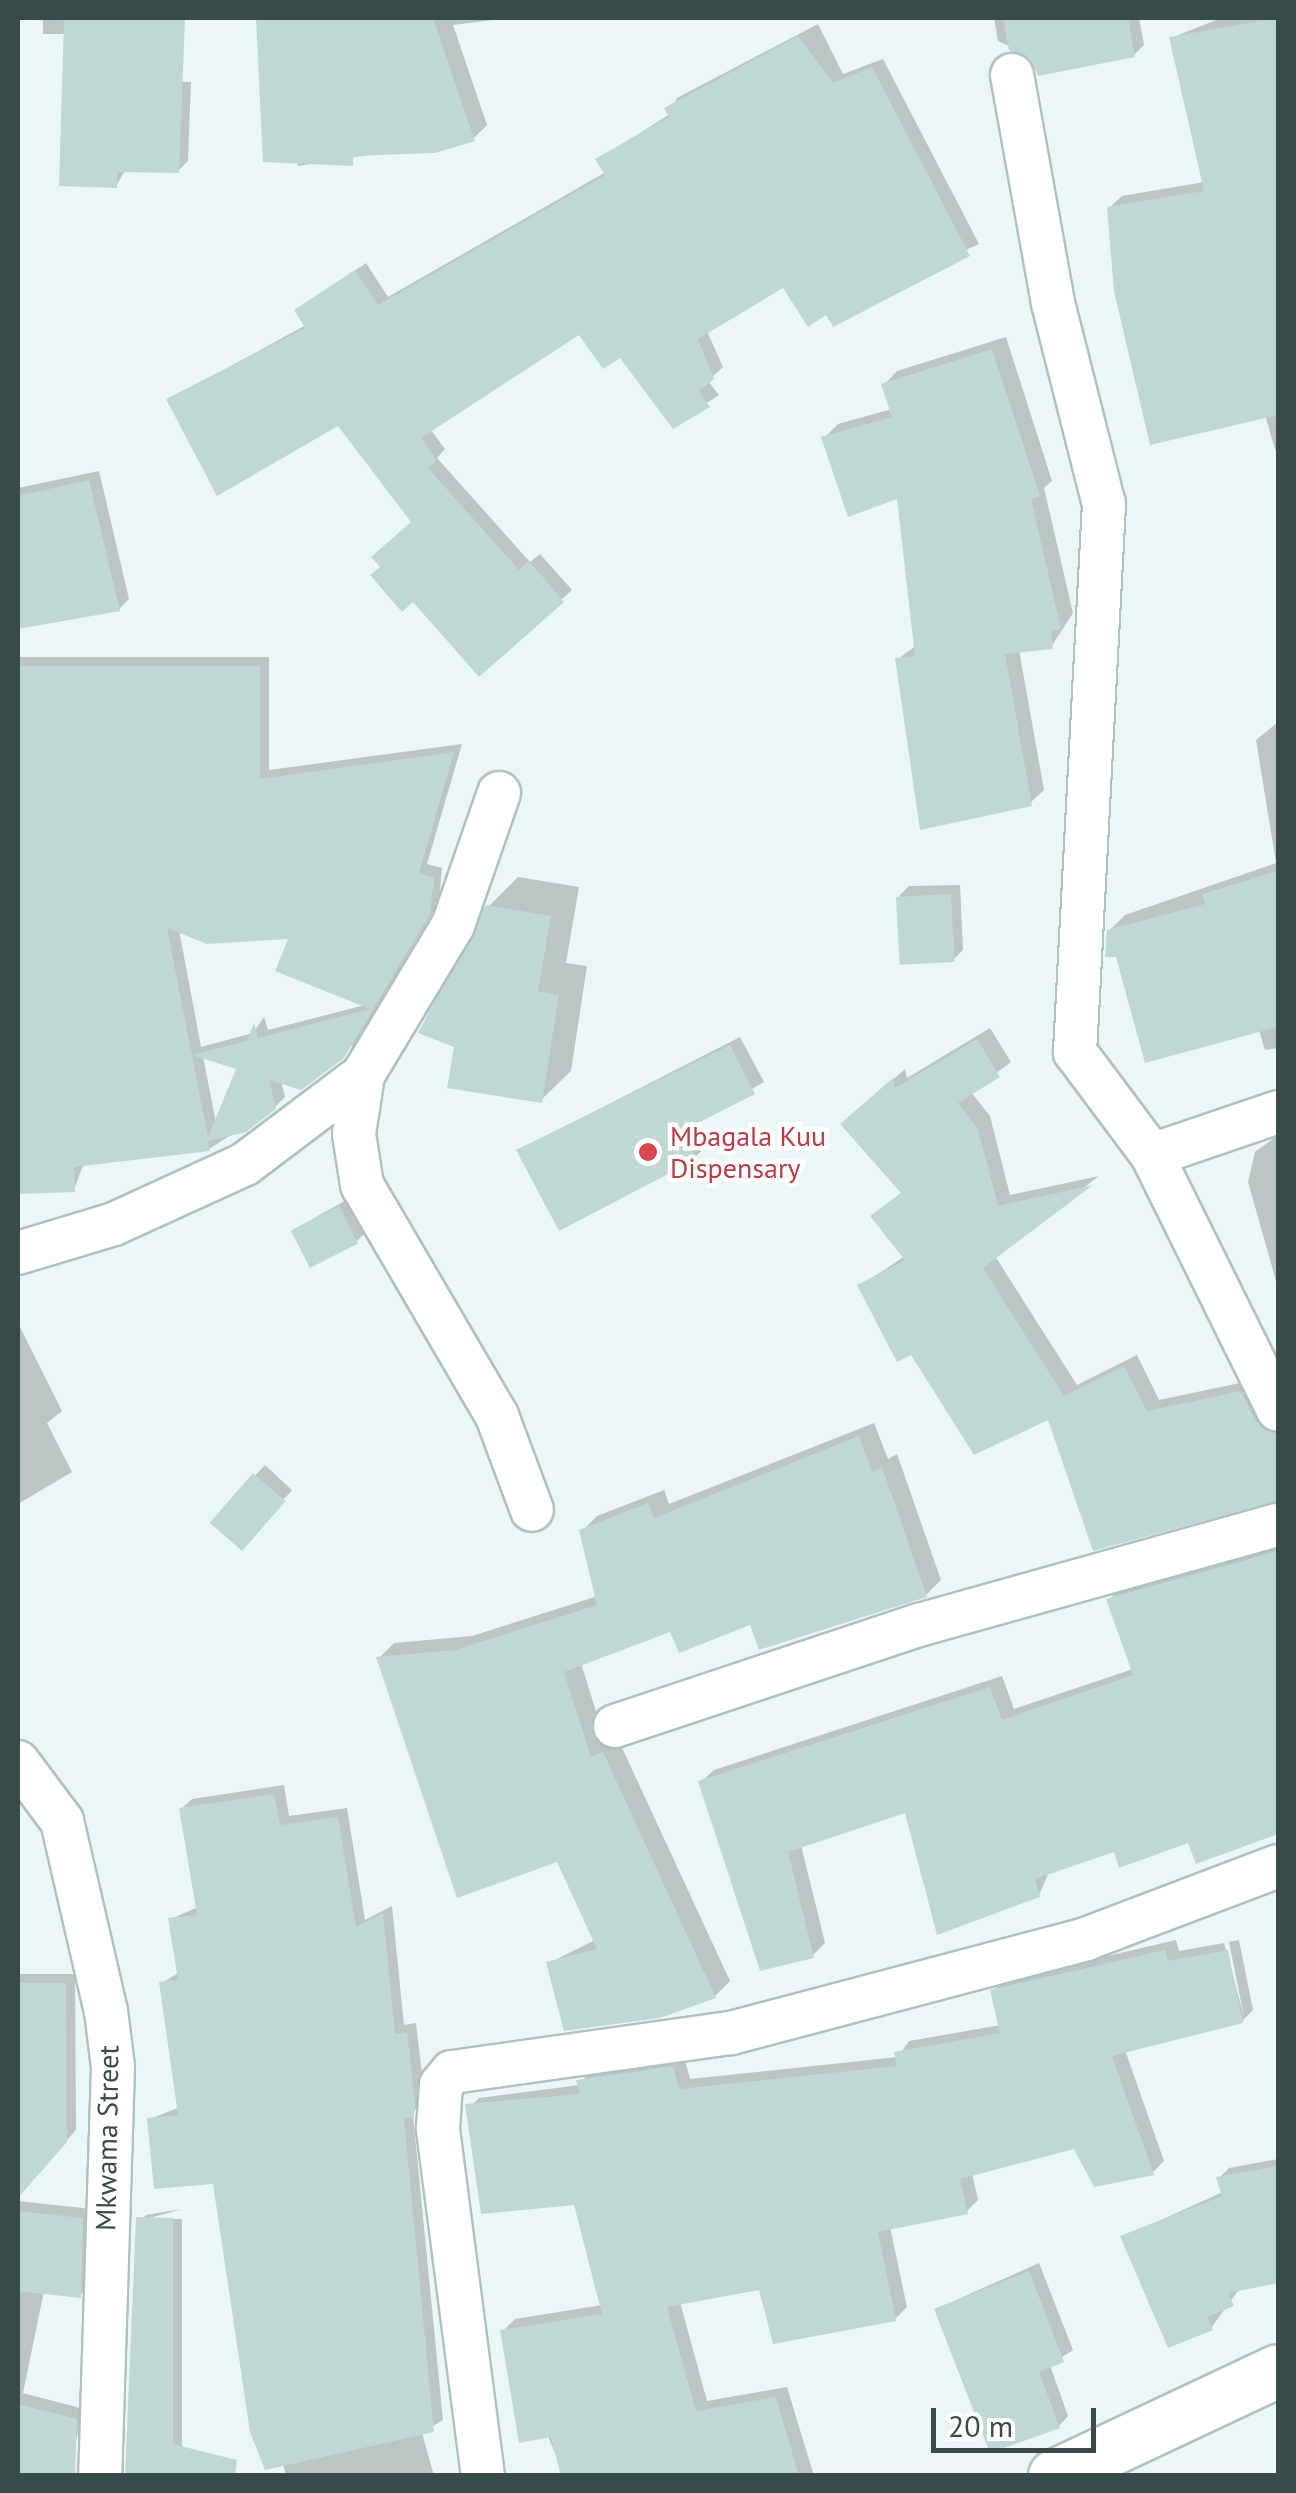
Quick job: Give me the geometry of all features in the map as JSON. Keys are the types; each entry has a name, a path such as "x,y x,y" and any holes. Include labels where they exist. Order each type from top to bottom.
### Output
{"street":[{"path":"1012,75 1052,304 1104,504 1074,1052 1152,1155 1278,1410"},
{"path":"18,1252 114,1224 245,1164 363,1075 453,925 498,793"},
{"path":"363,1075 354,1134 362,1186 497,1416 532,1510"},
{"path":"1152,1155 1278,1112"},
{"path":"615,1726 919,1624 1278,1526"},
{"name":"Mkwama Street","path":"18,1762 62,1821 97,1944 108,2030 100,2476"},
{"path":"483,2476 438,2128 441,2085 452,2072 731,2033 1086,1939 1278,1866"},
{"path":"1055,2476 1278,2372"}],"building":[{"path":"64,18 185,18 179,173 117,172 117,188 59,186"},
{"path":"256,18 433,18 475,141 435,153 353,156 353,166 263,162"},
{"path":"1003,18 1128,18 1135,57 1038,76 1030,58 1009,50"},
{"path":"1278,18 1278,415 1150,445 1114,291 1107,207 1204,191 1169,37"},
{"path":"798,36 833,83 872,67 970,256 833,327 826,315 808,327 783,288 698,339 714,379 699,391 710,407 673,429 620,358 603,369 579,335 421,438 437,461 428,468 519,570 529,561 564,602 479,677 413,602 402,612 370,575 380,567 371,557 411,522 338,426 217,496 166,399 305,328 294,310 355,270 378,305 605,175 595,159 669,117 664,108"},
{"path":"992,349 1040,496 1031,499 1061,629 1051,632 1053,649 1005,654 1032,806 920,830 895,658 915,656 897,499 848,517 821,437 892,417 881,384"},
{"path":"89,480 120,611 18,629 18,496"},
{"path":"18,666 260,666 260,779 454,752 419,873 434,878 430,914 344,1058 301,1090 269,1080 276,1109 246,1132 208,1141 210,1151 74,1167 75,1192 18,1194","holes":["167,928 207,944 288,939 275,971 370,1009 258,1038 254,1023 247,1041 192,1055","192,1055 236,1069 208,1137"]},
{"path":"1278,871 1278,1027 1145,1063 1116,957 1105,957 1107,930 1205,904 1202,894"},
{"path":"951,894 955,962 900,965 896,897"},
{"path":"486,905 551,916 538,991 559,995 542,1103 447,1088 454,1047 418,1033"},
{"path":"977,1039 1000,1077 958,1103 978,1129 998,1206 1093,1185 983,1268 1064,1396 1124,1366 1147,1411 1241,1391 1256,1422 1278,1435 1278,1501 1093,1551 1048,1420 974,1455 911,1355 897,1362 857,1285 905,1260 870,1216 901,1193 840,1124 893,1078 895,1088"},
{"path":"730,1045 755,1094 682,1131 697,1159 559,1231 516,1150"},
{"path":"339,1206 358,1243 310,1268 291,1231"},
{"path":"859,1436 872,1472 882,1467 927,1597 759,1650 750,1625 679,1653 670,1632 564,1672 591,1757 603,1752 716,1998 660,2018 564,2031 546,1962 597,1949 557,1862 457,1898 376,1657 455,1650 597,1605 579,1530 648,1503 654,1518"},
{"path":"253,1473 285,1501 242,1551 210,1523"},
{"path":"1278,1551 1278,1834 1196,1864 1188,1843 1119,1868 1114,1852 1035,1879 1040,1897 937,1935 905,1813 788,1852 814,1958 760,1971 698,1781 990,1687 1002,1720 1133,1675 1106,1599"},
{"path":"274,1794 280,1825 338,1817 356,1927 383,1913 395,2034 407,2032 415,2102 414,2118 404,2119 434,2432 265,2470 250,2432 213,2184 154,2189 147,2118 178,2115 159,1982 178,1980 168,1918 197,1915 179,1808"},
{"path":"1165,1950 1168,1961 1228,1950 1243,2023 1112,2056 1154,2175 1094,2187 1074,2149 960,2179 968,2214 878,2232 896,2321 773,2344 759,2290 667,2307 696,2411 776,2397 799,2476 561,2476 551,2437 519,2443 500,2330 602,2314 574,2205 481,2214 465,2104 580,2094 576,2080 673,2066 679,2089 897,2066 894,2052 1000,2033 990,1990"},
{"path":"18,1983 66,1983 67,2142 18,2198"},
{"path":"1278,2166 1278,2283 1228,2293 1234,2306 1207,2317 1213,2330 1168,2348 1120,2236 1222,2196 1216,2177"},
{"path":"18,2211 83,2218 81,2298 18,2291"},
{"path":"136,2217 173,2218 173,2444 237,2460 235,2476 125,2476"},
{"path":"1029,2271 1064,2362 1039,2372 1060,2428 990,2453 934,2309"},
{"path":"18,2404 77,2419 75,2476 18,2476"}],"place":[{"name":"Mbagala Kuu Dispensary","path":"648,1152"}]}
